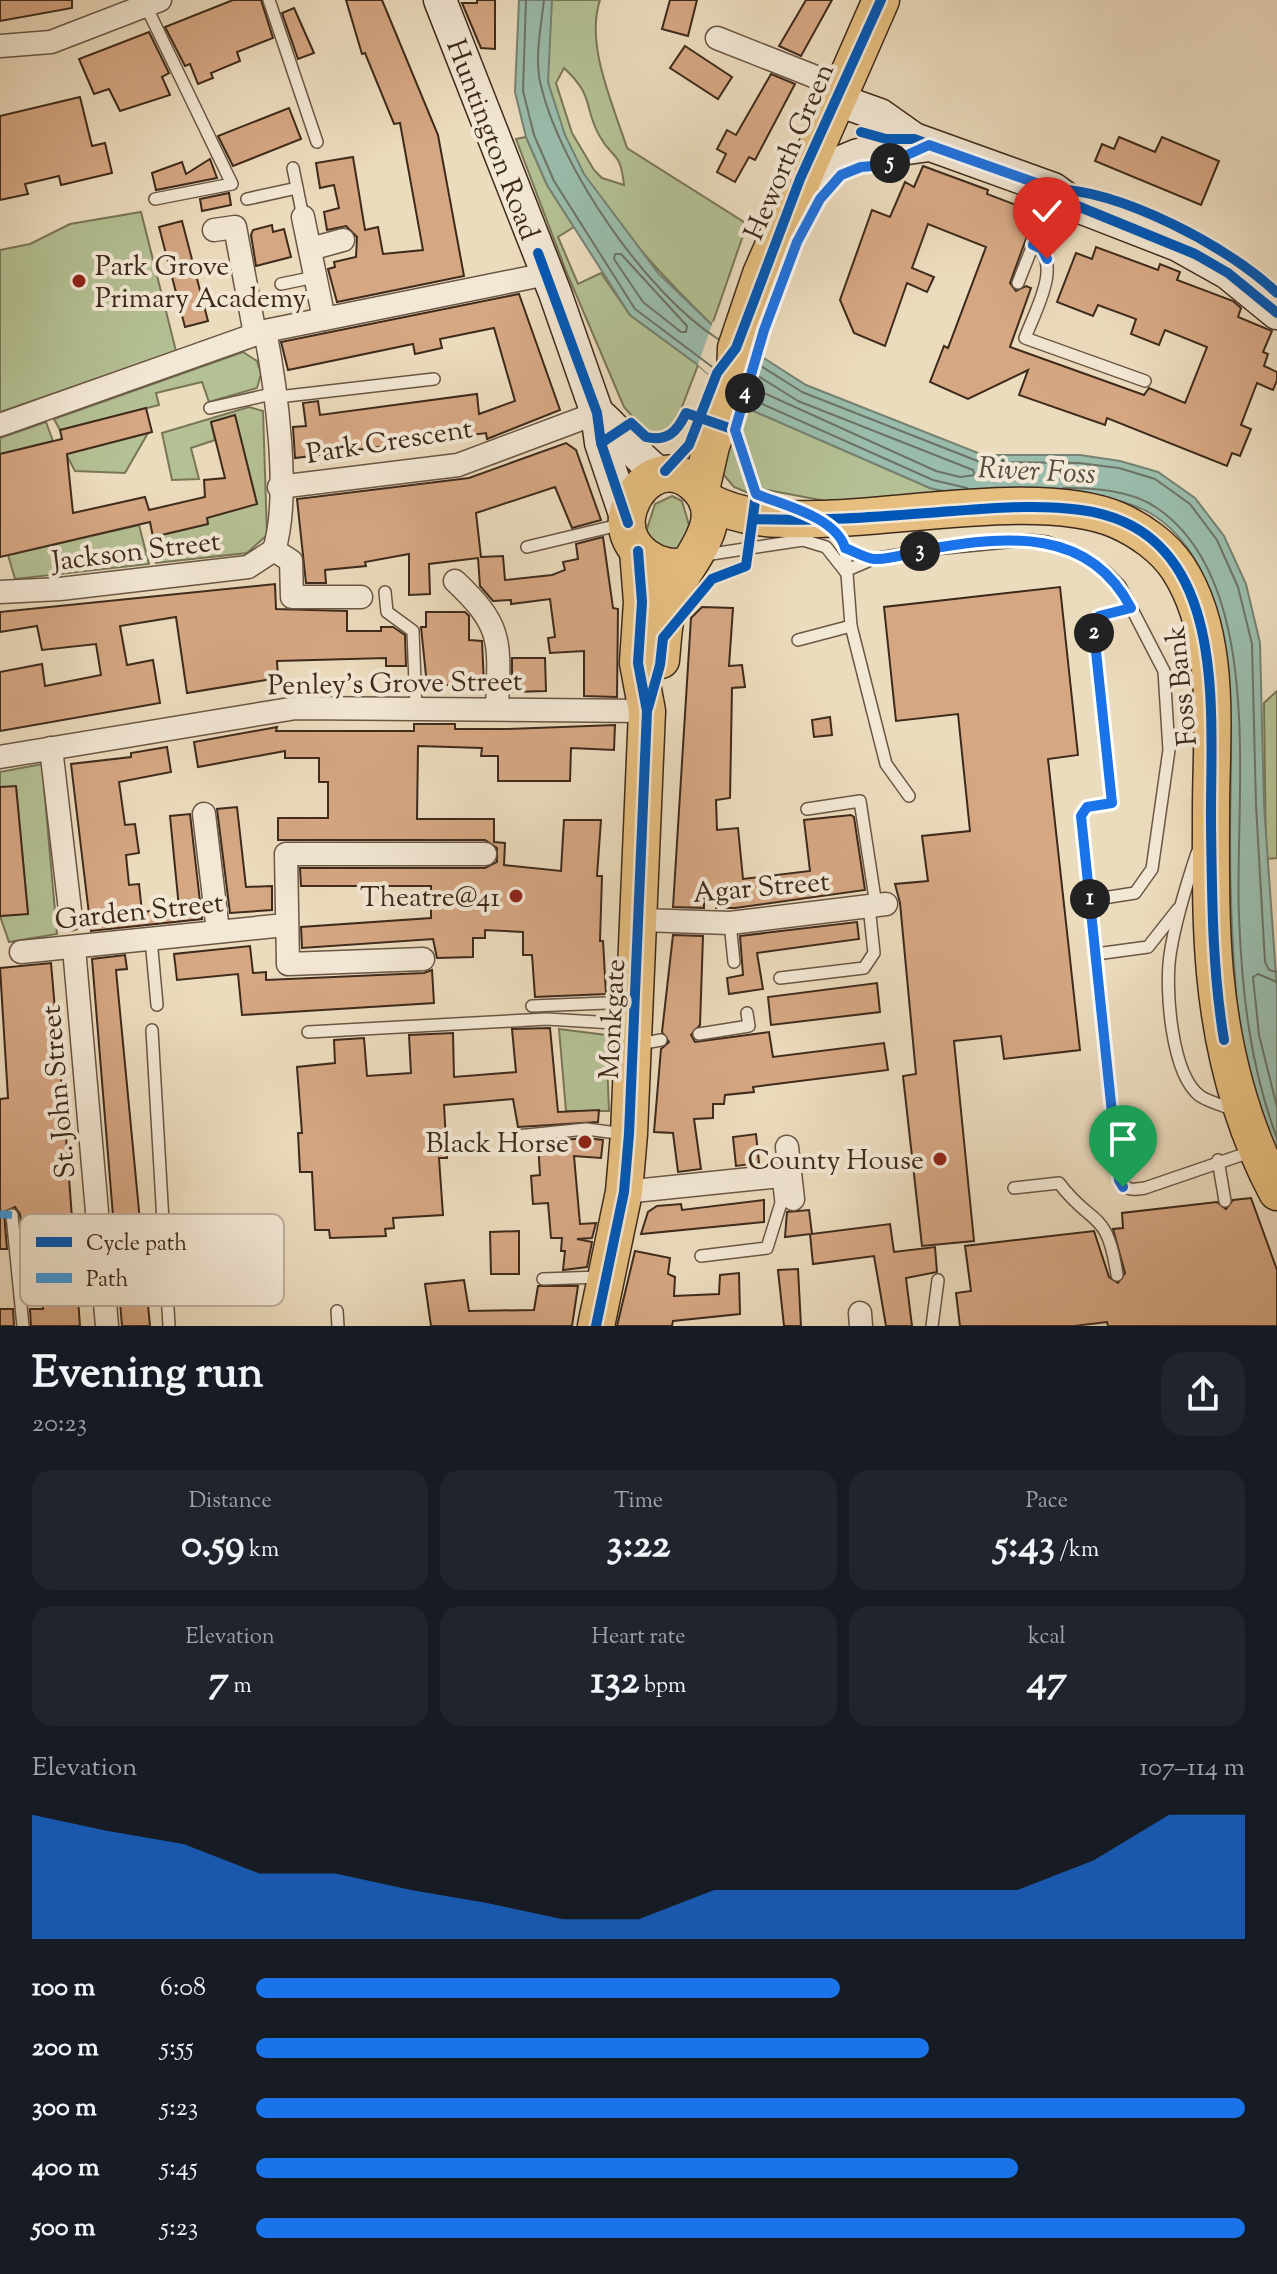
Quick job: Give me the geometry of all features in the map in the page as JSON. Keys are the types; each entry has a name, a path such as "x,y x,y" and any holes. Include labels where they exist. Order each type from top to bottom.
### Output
{"main road":[{"name":"Heworth Green","path":"704,496 723,386 740,335 800,179 881,0"},
{"name":"Heworth Green","path":"662,472 689,445 723,386"},
{"path":"662,472 680,475 704,496 709,521 668,605 660,665 647,711 638,663 642,602 633,537 641,489 662,472"},
{"name":"Foss Bank","path":"704,496 753,519 815,519 1051,507 1109,517 1157,545 1179,569 1203,633 1212,717 1214,971 1224,1040 1242,1113 1255,1150 1277,1192"},
{"path":"633,537 662,567 692,561"},
{"name":"Monkgate","path":"596,1326 624,1192 641,1028 647,711"}],"street":[{"name":"Huntington Road","path":"440,0 547,274 597,413 601,443 633,537"},
{"path":"0,46 53,49 149,2"},
{"path":"717,38 834,101 880,115 921,142 1053,189 1075,205 1178,245 1210,262 1277,313"},
{"path":"800,179 858,155 921,142"},
{"path":"1053,189 1081,190 1198,236 1249,268 1277,293"},
{"path":"303,217 324,319"},
{"path":"214,230 235,227 277,395 279,487 278,537 274,550 291,561 292,597 361,597"},
{"path":"310,249 343,240"},
{"path":"0,425 260,332 547,274"},
{"name":"Huntington Road","path":"597,413 612,424 635,454 662,472"},
{"name":"Park Crescent","path":"279,487 458,465 597,413"},
{"name":"Jackson Street","path":"0,592 60,589 248,567 274,550"},
{"path":"455,581 481,606 495,630 499,653 497,709"},
{"name":"Penley's Grove Street","path":"0,757 284,709 647,711"},
{"path":"51,748 71,919"},
{"path":"204,814 218,931"},
{"path":"423,959 288,964 286,854 485,854"},
{"name":"Agar Street","path":"641,920 730,923 877,905"},
{"name":"Garden Street","path":"21,952 285,925"},
{"name":"St. John Street","path":"74,948 97,1214"},
{"path":"787,1147 784,1176 793,1199"},
{"path":"624,1192 784,1176"},
{"name":"St. John Street","path":"105,1306 107,1326"}],"lane":[{"path":"269,0 317,142"},
{"path":"149,2 232,184 155,199"},
{"path":"293,168 303,217"},
{"path":"247,199 297,188"},
{"path":"1018,283 1053,189"},
{"path":"1033,245 1042,249 1048,271 1025,338 1145,381"},
{"path":"281,284 315,277"},
{"path":"210,408 277,395 434,379"},
{"path":"815,519 837,533 845,548 851,626 886,764 909,796"},
{"path":"527,547 633,537"},
{"path":"692,561 730,548 803,540 826,547 845,571"},
{"path":"845,571 873,559 999,540 1047,542 1075,552 1106,572 1120,586 1164,671 1169,750 1161,820 1152,869 1145,883 1135,893 1090,900"},
{"path":"845,548 873,559"},
{"path":"385,592 387,612 404,620 413,631 416,709"},
{"path":"1131,608 1099,616 1093,623 1112,803 1087,807 1081,816 1119,1180 1123,1187 1133,1190 1255,1150"},
{"path":"798,640 851,626"},
{"path":"780,978 864,968 874,953 877,905 860,801 807,809"},
{"path":"1211,811 1180,905 1169,964 1177,1059 1185,1078 1201,1096 1242,1113"},
{"path":"1096,954 1148,947 1180,905"},
{"path":"730,923 734,962"},
{"path":"151,939 157,1005"},
{"path":"532,1006 641,1028"},
{"path":"699,1034 749,1026 747,1013"},
{"path":"308,1032 547,1019 641,1028"},
{"path":"152,1030 163,1214"},
{"path":"517,1136 586,1129 629,1134"},
{"path":"1218,1160 1225,1201"},
{"path":"701,1256 767,1248 781,1203 784,1176"},
{"path":"1014,1188 1059,1183 1107,1230 1112,1238 1117,1275"},
{"path":"12,1215 20,1296"},
{"path":"543,1279 605,1277"},
{"path":"932,1326 938,1280"},
{"path":"21,1306 23,1326"},
{"path":"168,1306 169,1326"},
{"path":"337,1311 338,1326"}],"shaded area":[{"path":"552,0 600,0 596,17 598,55 627,148 747,224 712,325 662,274 610,213 569,148 555,114 548,80 547,50","holes":["564,68 584,94 599,135 618,160 624,185 602,178 572,133 556,83"]},
{"path":"526,137 547,185 574,227 558,237 578,284 601,273 630,315 698,365 675,425 662,436 646,432 624,407 566,271 516,139"},
{"path":"141,212 176,351 0,412 0,250 30,244 70,224"},
{"path":"243,352 257,361 261,374 257,388 209,402 202,382 156,393 159,405 60,430 54,419"},
{"path":"249,407 263,411 267,535 247,553 156,563 153,537 208,524 201,498 230,496 257,503 235,416 211,422 215,440 191,448 199,479 172,480 162,433"},
{"path":"749,409 930,488 957,495 836,503 762,489 740,424"},
{"path":"46,422 53,441 0,454 0,438"},
{"path":"148,433 125,473 75,471 66,454"},
{"path":"731,433 751,494 734,487 723,474"},
{"path":"672,496 682,501 689,525 681,549 671,553 655,549 646,532 655,504"},
{"path":"139,525 149,564 15,579 8,555"},
{"path":"1277,691 1277,858 1266,859 1264,703"},
{"path":"42,764 57,934 9,942 0,916 28,913 16,787 0,787 0,772"},
{"path":"559,1029 606,1035 609,1111 566,1111"}],"water":[{"name":"River Foss","path":"519,0 552,0 548,82 565,135 584,174 659,274 712,325 806,385 983,455 1080,455 1120,461 1158,472 1195,498 1224,536 1246,584 1260,643 1264,805 1277,990 1277,1161 1250,1077 1238,1013 1231,897 1230,710 1226,663 1218,617 1203,575 1181,540 1150,513 1127,503 1073,495 984,495 930,488 749,409 698,365 630,315 547,185 526,137 515,92"}],"pier":[{"path":"713,321 762,353 745,406 698,365"}],"building":[{"path":"0,0 72,0 72,8 0,21"},
{"path":"233,0 261,0 273,38 237,52 240,61 211,73 213,78 198,84 190,64 185,66 165,27"},
{"path":"346,0 382,0 438,135 464,276 337,302 328,269 335,267 334,262 356,257 357,237 346,226 327,230 324,212 339,208 334,185 320,188 316,163 353,157 365,230 378,227 383,254 423,250 400,123 394,124 365,53 362,54"},
{"path":"477,0 495,0 495,49 481,48 462,3 477,3"},
{"path":"670,0 697,0 688,36 662,29"},
{"path":"806,0 832,0 801,56 779,46"},
{"path":"294,8 314,53 298,59 282,13"},
{"path":"149,32 169,73 162,77 170,95 120,111 109,89 94,94 79,59"},
{"path":"685,46 732,77 718,99 670,68"},
{"path":"771,74 795,84 755,160 749,157 735,182 717,172 726,154 717,149 727,130 736,135"},
{"path":"80,97 92,146 105,143 112,173 61,185 59,176 25,184 28,194 0,200 0,116"},
{"path":"289,108 301,139 233,166 218,136"},
{"path":"1119,137 1155,152 1162,137 1219,161 1201,205 1095,161 1102,144 1114,149"},
{"path":"210,159 217,178 156,190 152,173 182,162 186,174"},
{"path":"923,166 988,190 987,194 1024,208 1018,223 1030,228 1010,283 1016,291 1026,286 1031,288 1010,347 1144,395 1149,388 1185,403 1207,347 1165,330 1159,345 1131,334 1136,319 1098,305 1093,316 1057,302 1076,253 1092,259 1096,247 1158,270 1160,264 1180,272 1177,280 1233,301 1241,308 1238,317 1272,331 1263,352 1268,354 1264,366 1277,372 1277,380 1273,390 1257,383 1241,425 1251,429 1240,456 1232,453 1227,466 1107,418 1105,425 1019,395 1028,370 968,399 930,382 944,346 948,348 986,247 928,224 912,268 934,277 927,292 907,283 885,346 854,333 840,300 872,210 890,217 905,182 914,187"},
{"path":"229,193 231,205 202,211 200,199"},
{"path":"182,221 208,321 185,327 159,227"},
{"path":"272,225 273,232 284,229 291,257 256,266 251,235 253,230"},
{"path":"519,294 560,410 487,439 486,433 295,458 293,427 306,426 303,403 318,401 320,415 477,394 479,414 515,401 494,328 440,339 442,348 415,354 413,344 288,370 281,342"},
{"path":"146,408 152,432 67,454 73,513 145,497 149,510 205,497 204,480 225,478 211,422 235,415 257,504 207,518 208,524 153,537 150,522 0,557 0,454 62,439 60,430"},
{"path":"566,443 576,450 601,520 572,528 555,487 476,513 481,557 503,556 505,580 552,575 565,570 563,562 578,559 576,544 603,537 613,608 618,609 617,697 584,696 584,651 550,653 548,638 555,637 550,599 511,604 511,600 493,601 480,586 478,558 429,564 430,594 409,595 409,554 365,562 366,566 325,570 326,583 306,583 297,499 469,478"},
{"path":"275,584 276,609 347,611 347,631 381,631 381,627 393,627 405,635 406,666 386,666 386,658 277,661 278,678 187,693 176,617 120,626 127,665 153,660 160,703 0,731 0,672 42,664 45,686 101,675 96,644 42,650 37,626 0,632 0,612"},
{"path":"1060,587 1078,755 1048,759 1080,1050 1004,1059 1001,1036 954,1041 974,1241 922,1246 903,1076 916,1074 900,903 895,884 928,881 922,836 970,831 958,714 896,721 884,607"},
{"path":"702,607 733,608 729,666 742,665 745,687 732,688 730,798 716,800 717,830 738,828 743,879 810,871 804,820 851,815 854,817 865,890 735,908 716,908 715,896 704,897 704,908 673,907 691,618"},
{"path":"426,612 465,612 469,616 469,640 482,641 484,685 427,685 421,627 426,627"},
{"path":"512,658 545,658 546,691 512,692"},
{"path":"830,717 832,735 814,737 812,720"},
{"path":"414,724 455,724 455,729 615,725 614,750 571,748 570,781 498,781 498,756 481,756 482,748 418,746 417,819 494,819 494,842 505,843 504,865 561,871 564,820 601,820 597,876 602,876 600,941 603,941 606,994 535,997 532,955 523,955 523,932 485,930 485,938 473,938 473,957 437,958 433,939 302,948 301,927 431,918 431,886 301,886 300,868 485,868 497,862 497,848 485,840 278,840 278,818 328,818 328,782 319,782 319,758 285,758 285,751 198,767 194,742 277,727 276,731 414,731"},
{"path":"167,747 171,772 119,782 125,825 135,824 139,853 126,855 129,885 139,884 142,912 179,908 170,816 190,814 202,919 91,931 71,764 131,757 131,753"},
{"path":"16,786 28,914 0,916 0,787"},
{"path":"237,807 246,887 272,886 272,910 230,913 217,809"},
{"path":"857,922 859,939 757,953 763,989 729,994 727,978 743,975 740,936"},
{"path":"673,935 703,936 700,1025 691,1035 695,1042 769,1032 773,1057 884,1043 888,1070 753,1087 754,1092 725,1095 724,1104 713,1104 713,1118 694,1119 701,1169 678,1172 673,1133 654,1132 661,1049 669,1042 662,1032"},
{"path":"250,946 253,973 266,972 266,980 424,973 432,970 434,1003 242,1015 238,974 177,980 174,954"},
{"path":"125,955 127,969 116,970 139,1214 113,1214 92,959"},
{"path":"51,963 72,1214 20,1214 15,1207 4,1212 7,1249 0,1249 0,1099 8,1098 0,968"},
{"path":"877,983 880,1012 771,1025 768,997"},
{"path":"550,1028 558,1112 599,1110 598,1122 518,1127 513,1099 444,1105 447,1158 439,1158 443,1215 393,1218 394,1228 385,1229 386,1236 330,1238 329,1230 315,1230 312,1172 300,1172 298,1133 302,1133 297,1067 335,1063 334,1040 364,1038 367,1076 411,1073 409,1035 453,1033 454,1077 516,1072 512,1029"},
{"path":"756,1134 759,1163 736,1166 733,1137"},
{"path":"586,1138 603,1140 601,1158 574,1156 580,1224 596,1223 592,1238 577,1239 592,1242 587,1267 563,1270 565,1251 561,1251 562,1238 551,1238 548,1203 533,1204 531,1176 540,1175 538,1142"},
{"path":"1251,1198 1277,1270 1277,1326 1108,1326 1107,1322 1074,1326 960,1326 956,1293 971,1291 965,1246 1094,1231 1109,1277 1118,1283 1125,1273 1113,1229 1123,1228 1122,1213 1217,1202 1226,1209 1233,1200"},
{"path":"764,1200 764,1222 641,1234 648,1212 657,1206 681,1204 682,1210"},
{"path":"809,1210 812,1234 890,1224 894,1252 935,1247 937,1272 906,1278 912,1326 886,1326 874,1256 813,1264 810,1234 785,1237 787,1212"},
{"path":"519,1231 519,1274 491,1274 490,1232"},
{"path":"635,1251 670,1258 668,1274 675,1277 674,1296 719,1294 720,1275 739,1273 740,1314 673,1321 672,1326 617,1326"},
{"path":"798,1269 801,1326 784,1326 778,1270"},
{"path":"464,1280 469,1311 534,1310 538,1286 578,1286 572,1326 431,1326 425,1284"},
{"path":"43,1306 79,1306 80,1326 31,1326 30,1309 43,1309"},
{"path":"120,1306 148,1306 150,1326 122,1326"},
{"path":"0,1309 13,1309 14,1326 0,1326"}],"marked path":[{"path":"0,1214 12,1215"}],"cycle path":[{"path":"665,471 689,445 717,373 736,348 800,179 881,0"},
{"path":"861,132 886,139 914,139 1053,189 1075,205 1195,254 1228,273 1277,313"},
{"path":"648,708 660,665 663,638 712,579 746,566 756,494 735,430 764,330 797,242 820,199 841,175 861,167 885,165 929,145"},
{"path":"1053,189 1109,199 1172,224 1231,257 1277,293"},
{"path":"538,253 597,413 601,443 628,523"},
{"path":"601,443 631,423 646,437 666,437 675,430 686,413 735,430"},
{"path":"753,519 803,520 1017,507 1065,508 1130,525 1165,552 1188,589 1202,632 1209,680 1213,932 1224,1040"},
{"path":"596,1326 624,1192 629,1134 647,711 638,663 642,602 638,551"}],"place":[{"name":"Park Grove Primary Academy","path":"79,281"},
{"name":"Theatre@41","path":"516,896"},
{"name":"Black Horse","path":"585,1142"},
{"name":"County House","path":"940,1159"}],"route":[{"path":"1047,259 1042,249 1033,245 1053,189 929,145 885,165 861,167 841,175 820,199 797,242 764,330 735,430 756,494 830,527 842,539 845,548 873,559 999,540 1047,542 1075,552 1106,572 1120,586 1131,608 1099,616 1093,623 1112,803 1087,807 1081,816 1119,1180 1123,1187"}]}
